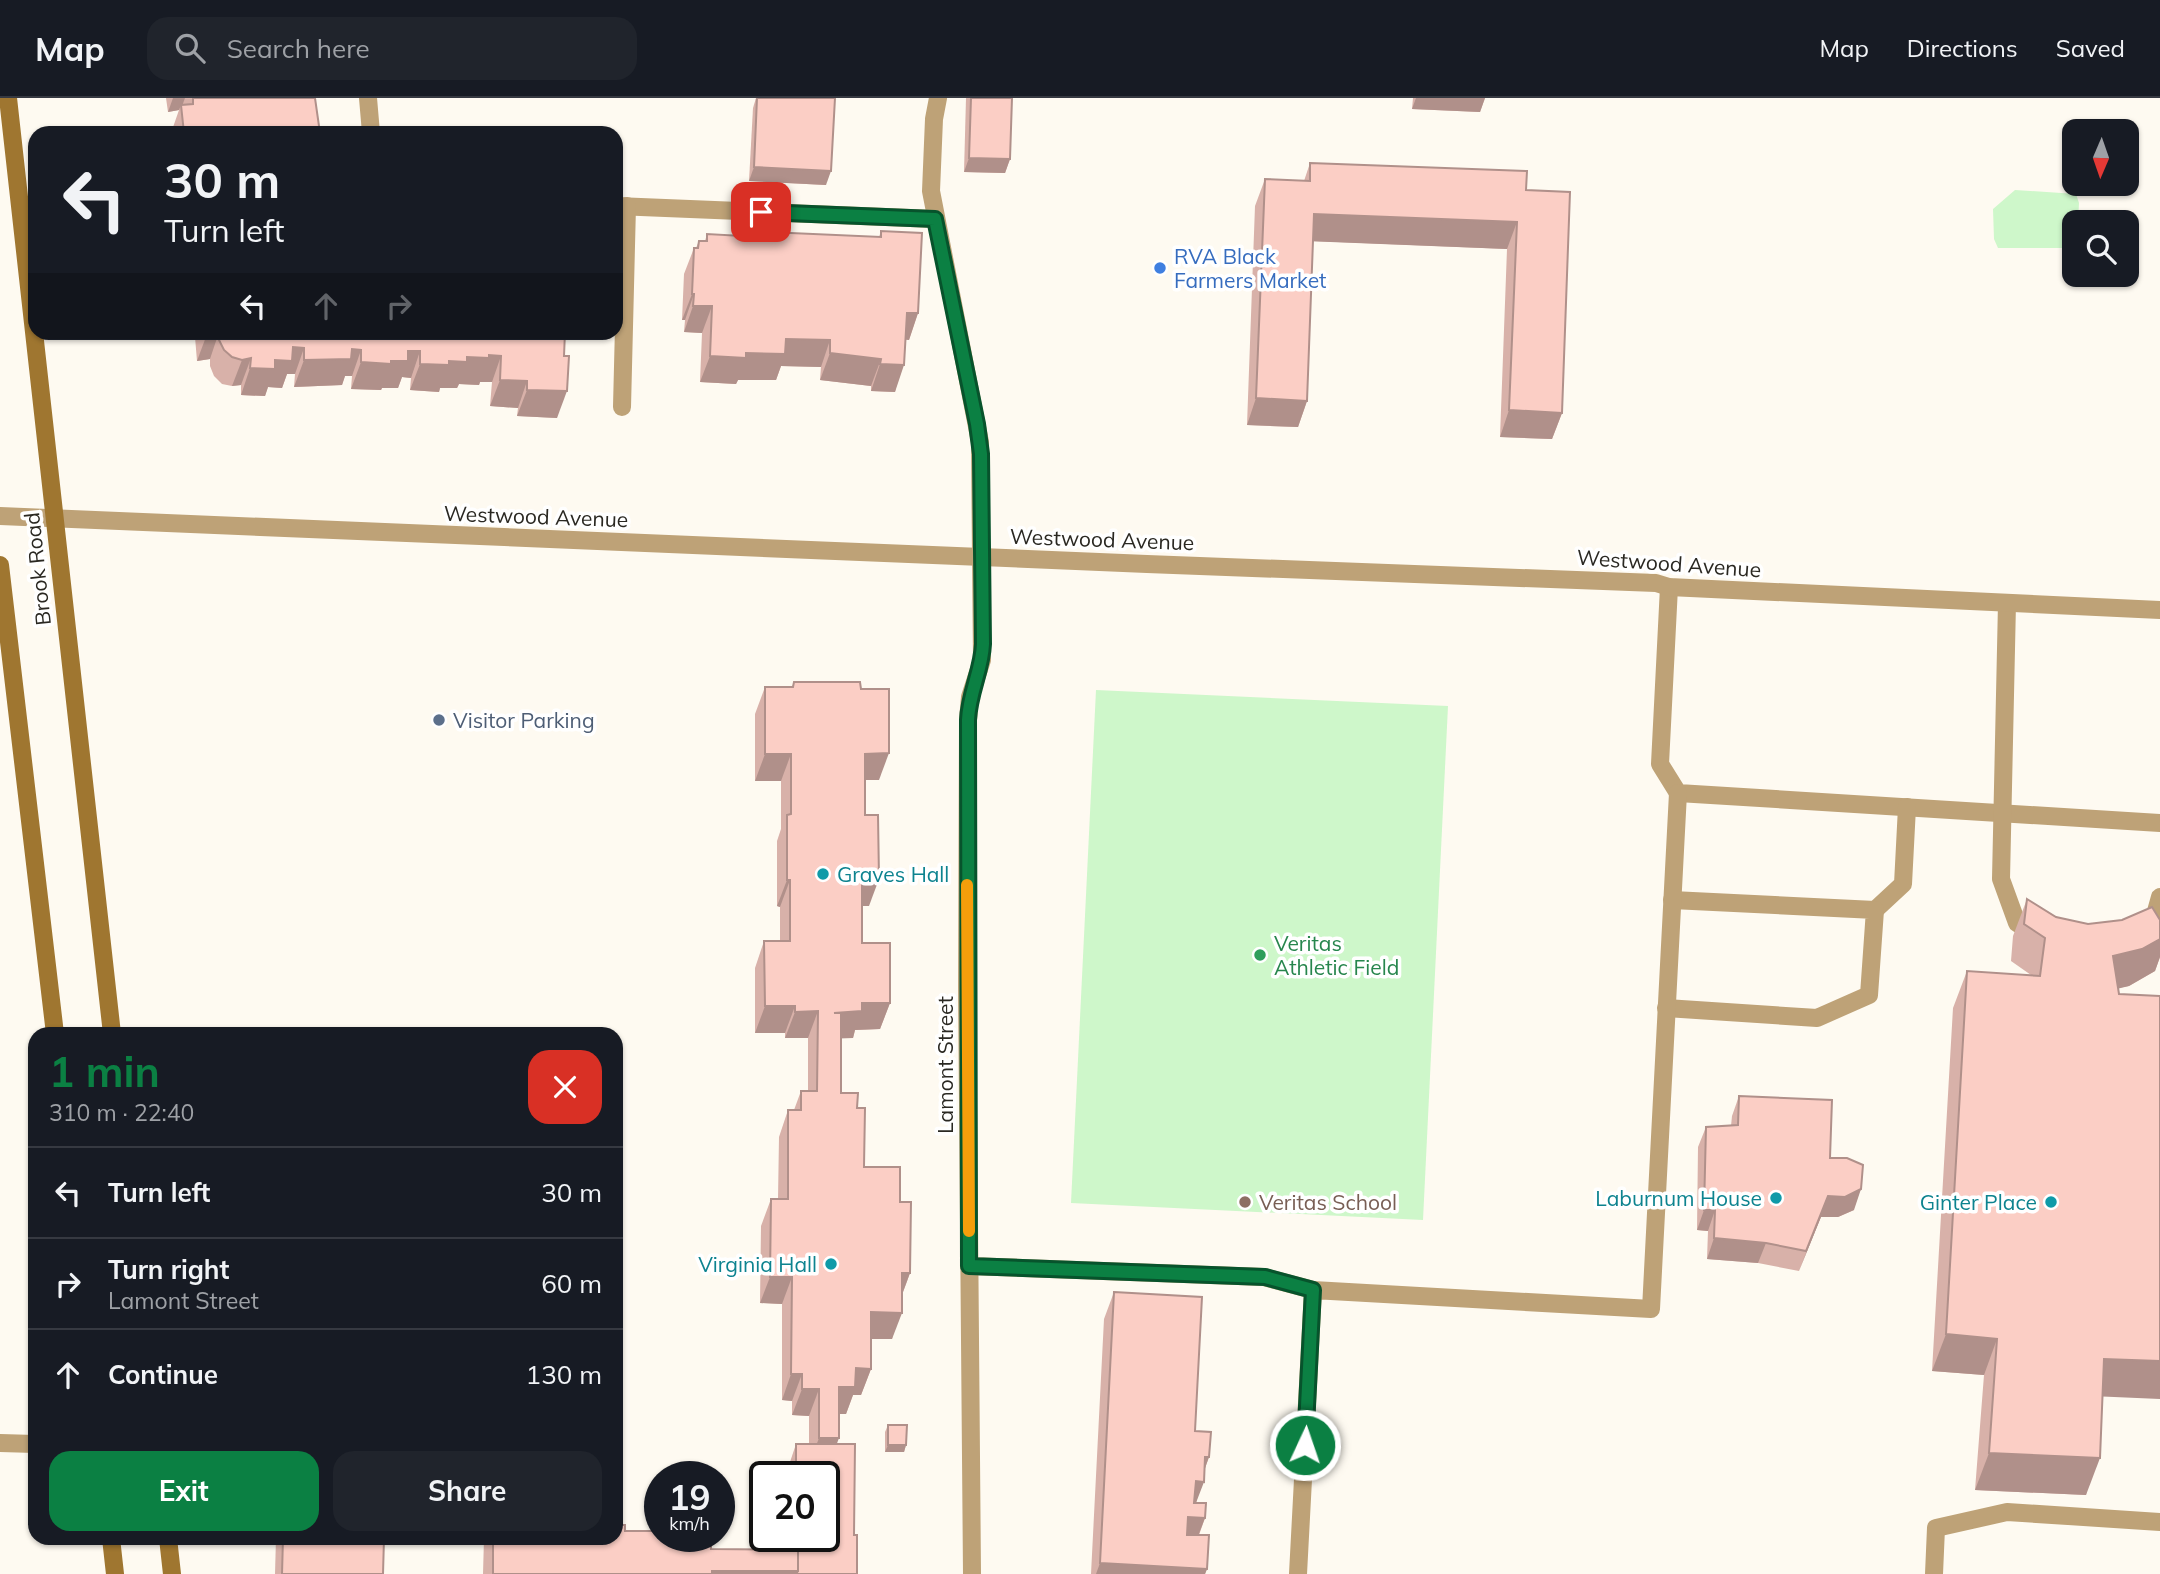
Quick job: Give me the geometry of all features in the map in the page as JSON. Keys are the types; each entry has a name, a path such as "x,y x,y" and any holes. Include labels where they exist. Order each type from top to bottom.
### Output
{"main road":[{"name":"Brook Road","path":"8,98 28,281"},
{"name":"Brook Road","path":"34,340 111,1027"},
{"name":"Brook Road","path":"0,565 54,1027"},
{"path":"112,1545 115,1574"},
{"path":"169,1545 172,1574"}],"street":[{"path":"368,98 370,126"},
{"name":"Lamont Street","path":"937,98 931,180 935,219 980,442 982,660 970,697 968,720 972,1574"},
{"path":"623,206 935,219"},
{"path":"622,340 622,407"},
{"name":"Westwood Avenue","path":"0,516 1535,577 1656,583 1669,587 2160,610"},
{"path":"969,1266 1265,1277 1313,1290 1651,1309 1678,793 1660,764 1669,587"},
{"path":"2007,603 2001,879 2017,923 2046,942 2060,945"},
{"path":"1678,793 2160,823"},
{"path":"1666,1008 1817,1018 1869,995 1875,910 1903,884 1907,807"},
{"path":"2131,940 2155,915 2160,897"},
{"path":"1672,900 1875,910"},
{"path":"1298,1574 1313,1290"},
{"path":"0,1443 28,1444"},
{"path":"1934,1574 1936,1528 2007,1512 2160,1522"}],"green space":[{"path":"2015,190 2077,196 2079,203 2079,210 2062,210 2062,248 1998,248 1994,239 1993,209"},
{"name":"Veritas Athletic Field","path":"1096,690 1448,706 1423,1220 1071,1203"}],"building":[{"path":"193,98 315,98 319,126 183,126 181,105 193,104"},
{"path":"757,98 835,98 831,171 754,167"},
{"path":"971,98 1012,98 1010,159 969,158"},
{"path":"1310,163 1527,171 1526,190 1570,192 1562,413 1509,410 1517,222 1314,214 1307,401 1256,398 1265,179 1310,181"},
{"path":"742,231 881,237 881,231 922,233 918,313 907,313 904,365 880,364 881,359 830,353 830,340 786,339 785,354 746,353 746,358 710,356 712,306 693,306 694,248 698,248 699,241 707,241 707,234 742,236"},
{"path":"219,340 565,340 564,356 569,356 567,391 527,390 527,381 500,380 501,356 467,357 467,362 449,361 449,365 420,364 420,351 408,351 408,361 391,361 391,364 361,362 361,350 352,349 351,359 304,360 304,348 293,347 292,361 275,360 275,369 250,368 251,358 242,360 232,357 224,350"},
{"path":"794,682 860,682 861,689 889,689 889,753 865,754 865,815 878,815 879,879 862,879 862,943 890,943 890,1003 862,1003 862,1011 834,1013 841,1013 841,1093 858,1093 857,1108 865,1108 864,1167 900,1167 900,1202 911,1202 910,1273 902,1273 902,1313 871,1312 871,1369 856,1368 855,1387 839,1387 839,1438 819,1438 819,1389 802,1389 802,1374 791,1374 792,1277 770,1277 771,1199 788,1199 788,1110 801,1110 801,1091 817,1091 818,1011 795,1012 795,1006 765,1006 764,941 790,941 787,815 791,814 791,754 765,754 765,687 793,687"},
{"name":"Ginter Place","path":"2027,899 2056,917 2088,924 2122,920 2152,907 2160,920 2160,939 2142,949 2113,956 2119,994 2160,996 2160,1361 2104,1359 2100,1458 1989,1453 1997,1339 1946,1334 1967,971 2040,976 2045,938 2024,924"},
{"name":"Laburnum House","path":"1739,1096 1832,1100 1830,1158 1847,1158 1863,1165 1861,1189 1845,1197 1828,1196 1806,1251 1766,1243 1714,1238 1715,1210 1704,1210 1706,1127 1738,1125"},
{"path":"1114,1292 1202,1297 1195,1431 1211,1432 1209,1457 1205,1457 1204,1482 1196,1481 1194,1503 1206,1503 1205,1518 1188,1517 1187,1535 1209,1535 1207,1569 1100,1563"},
{"path":"888,1425 907,1425 906,1445 888,1445"},
{"path":"796,1444 855,1444 854,1535 857,1535 857,1574 796,1574 798,1552 840,1552 840,1461 796,1461"},
{"path":"625,1525 625,1531 644,1531 644,1552 735,1552 735,1549 749,1549 749,1552 798,1552 798,1571 712,1571 712,1574 493,1574 493,1545 623,1545"},
{"path":"283,1545 384,1545 383,1574 282,1574"}],"slow traffic":[{"path":"967,885 969,1231"}],"place":[{"name":"RVA Black Farmers Market","path":"1160,268"},
{"name":"Visitor Parking","path":"439,720"},
{"name":"Graves Hall","path":"823,874"},
{"name":"Veritas Athletic Field","path":"1260,955"},
{"name":"Laburnum House","path":"1776,1198"},
{"name":"Veritas School","path":"1245,1202"},
{"name":"Ginter Place","path":"2051,1202"},
{"name":"Virginia Hall","path":"831,1264"}],"route":[{"path":"761,212 935,219 977,424 981,454 983,644 979,674 968,708 969,1266 1265,1277 1313,1290 1305,1445"}]}
